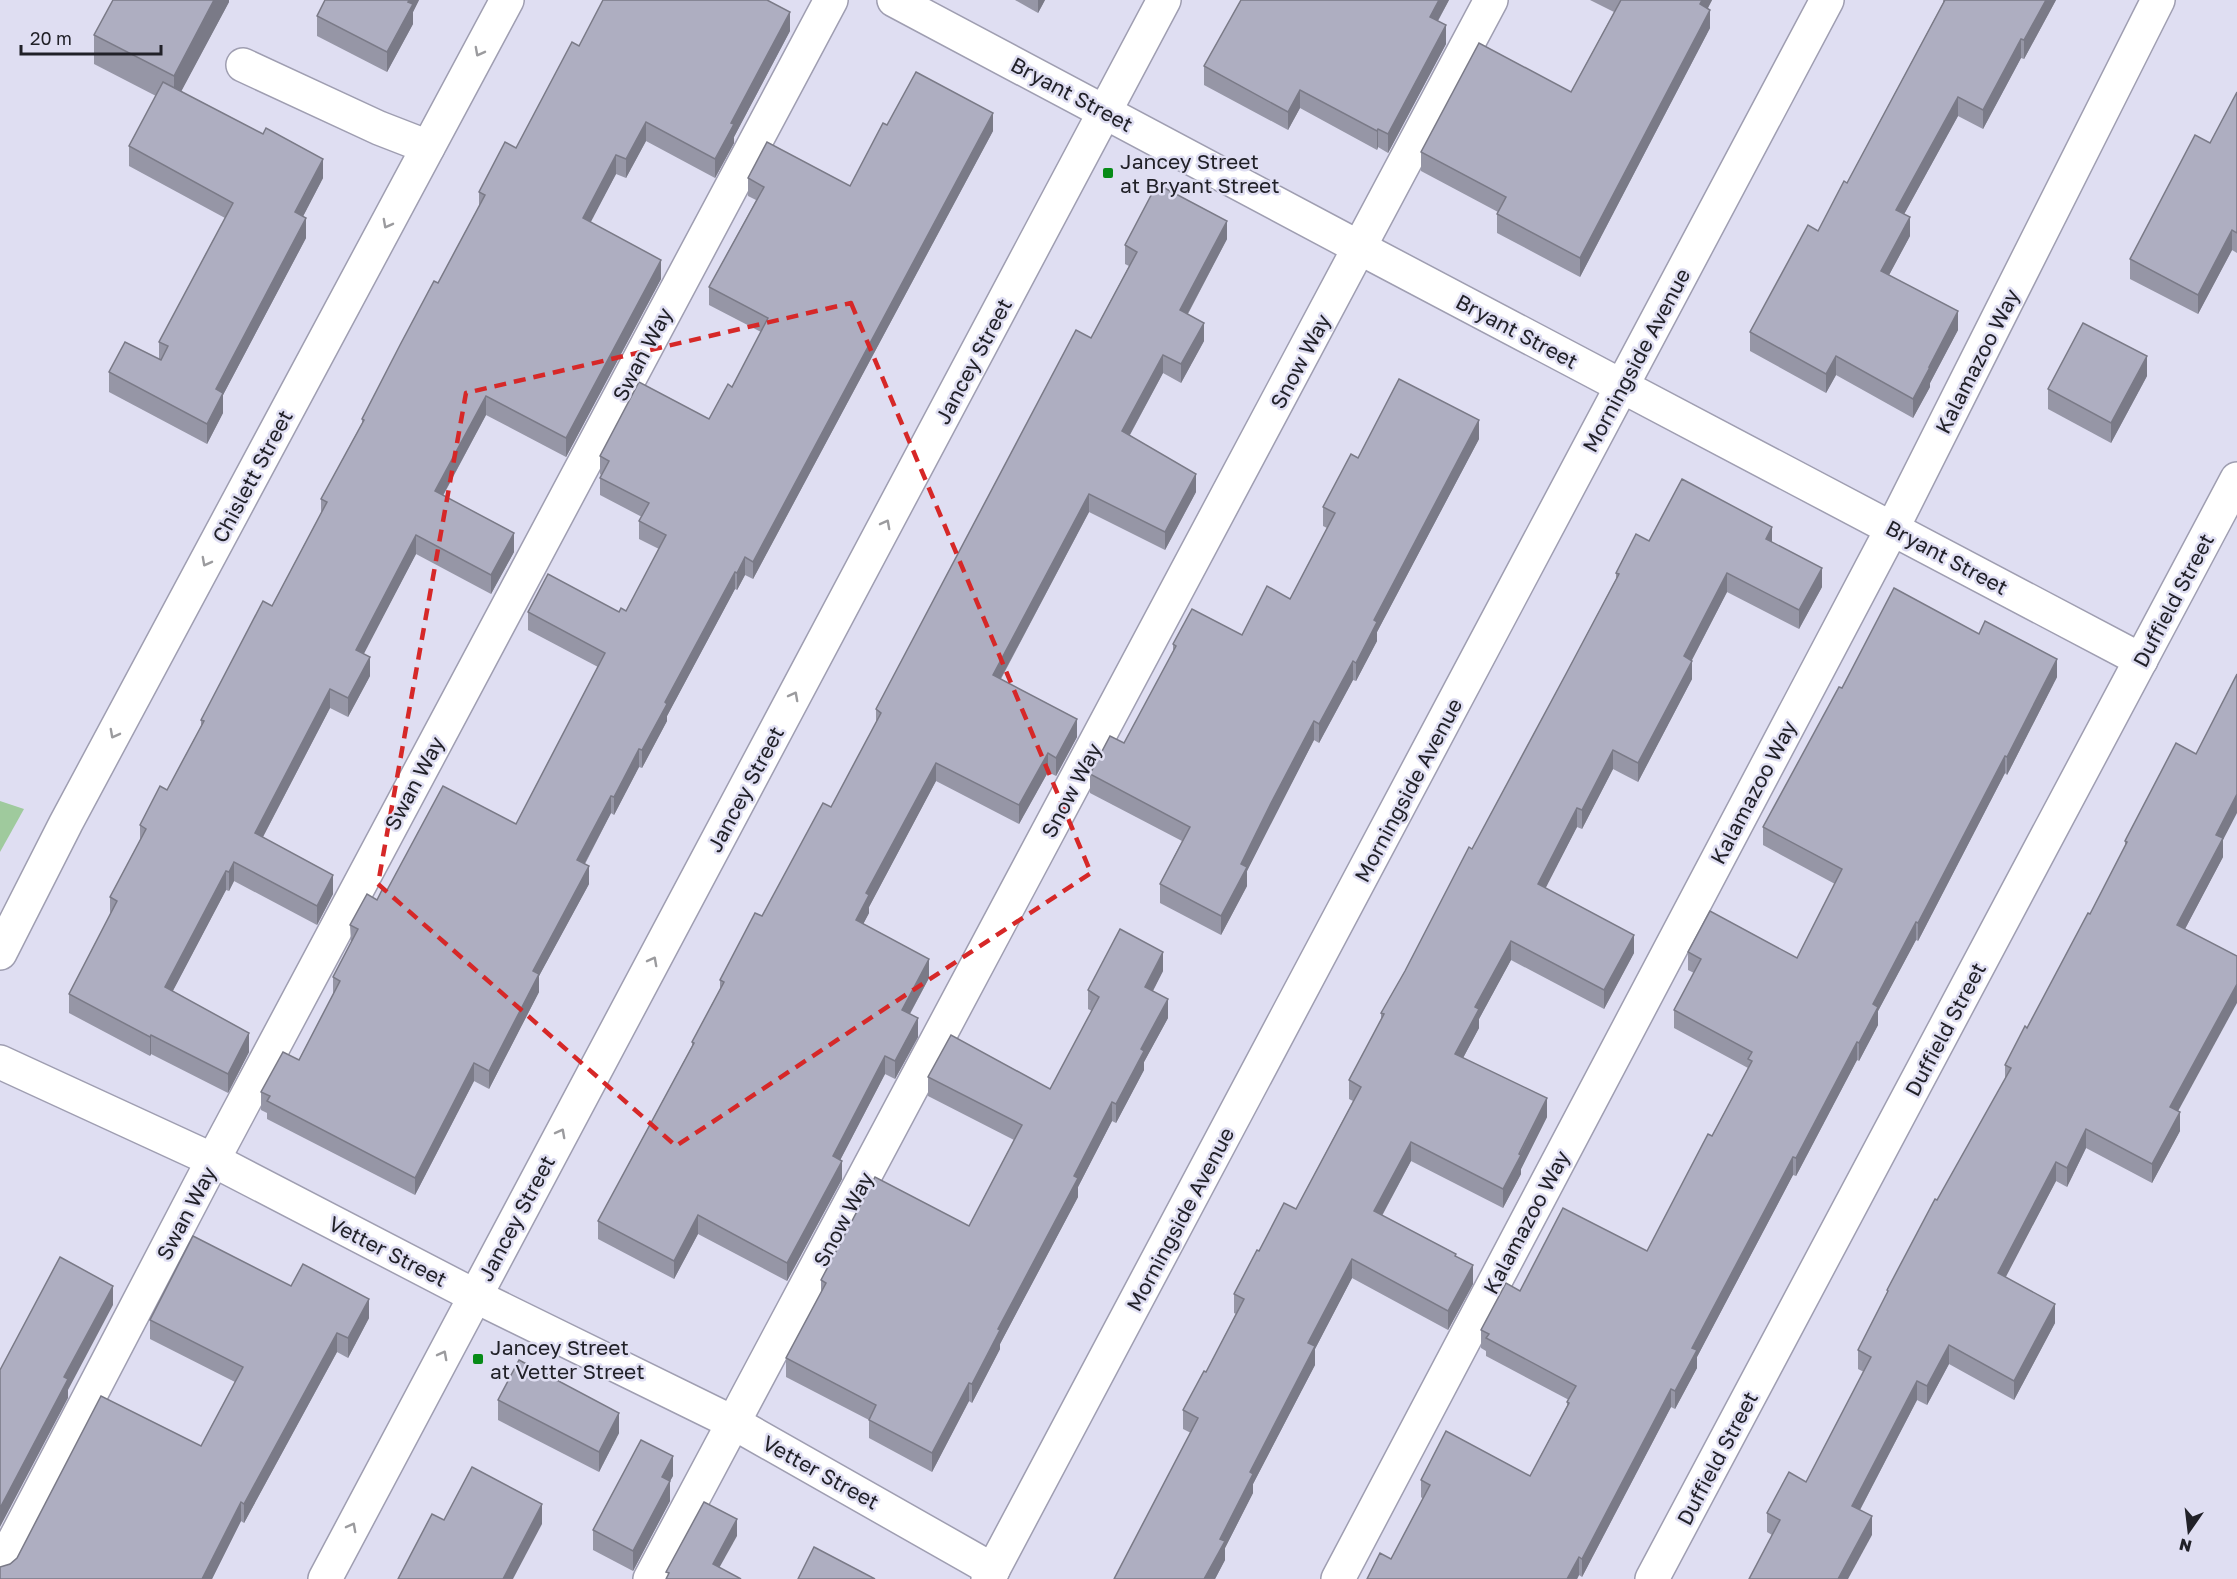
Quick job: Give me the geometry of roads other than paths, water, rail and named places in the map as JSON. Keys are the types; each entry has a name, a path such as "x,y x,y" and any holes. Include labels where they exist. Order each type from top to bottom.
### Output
{"street":[{"name":"Chislett Street","path":"0,953 66,823 507,0"},
{"name":"Swan Way","path":"0,1568 213,1160 831,0"},
{"name":"Bryant Street","path":"894,0 2141,660"},
{"name":"Jancey Street","path":"325,1579 1164,0"},
{"name":"Snow Way","path":"650,1579 1491,0"},
{"name":"Morningside Avenue","path":"991,1574 1827,0"},
{"name":"Kalamazoo Way","path":"1338,1579 1893,527 2158,0"},
{"path":"243,65 379,128 428,147"},
{"name":"Duffield Street","path":"1652,1579 2237,478"},
{"name":"Vetter Street","path":"0,1062 213,1160 475,1296 734,1423 991,1574"}],"place":[{"name":"Jancey Street at Bryant Street","path":"1108,173"},
{"name":"Jancey Street at Vetter Street","path":"478,1359"}]}
